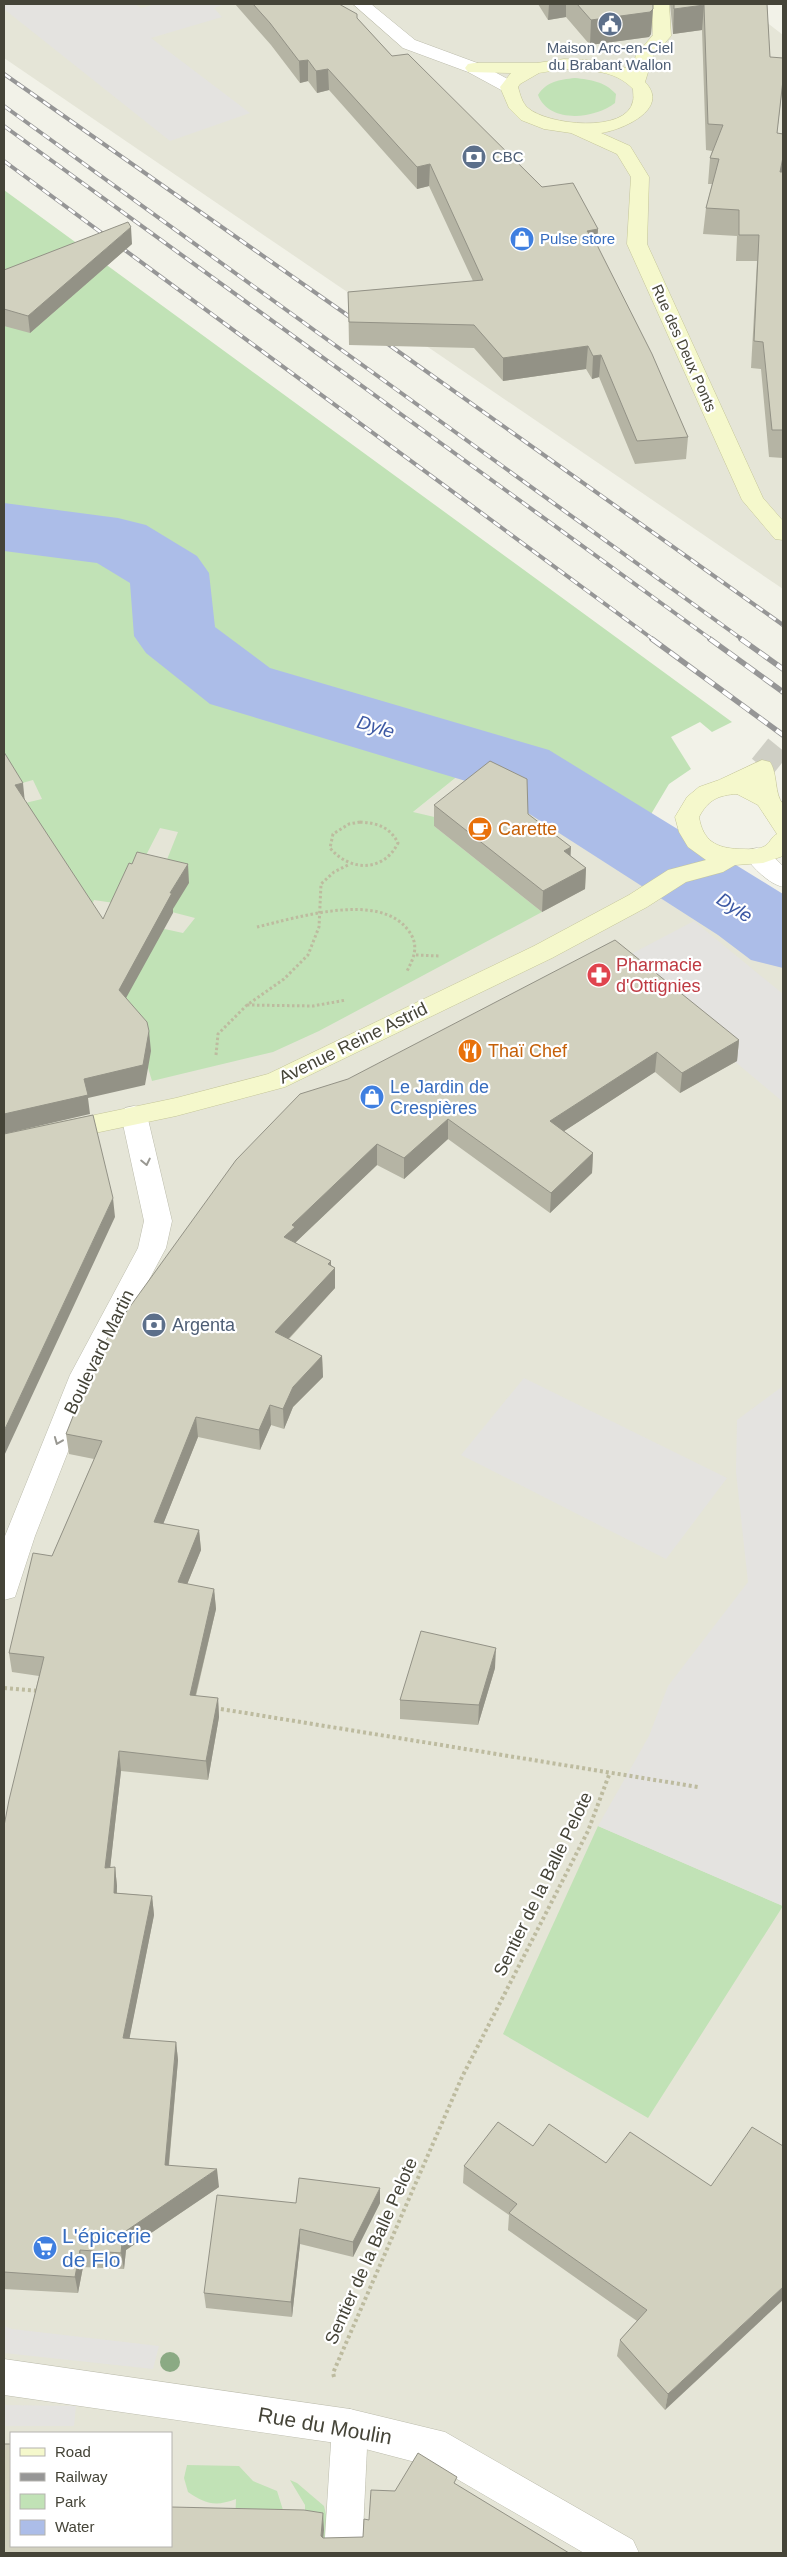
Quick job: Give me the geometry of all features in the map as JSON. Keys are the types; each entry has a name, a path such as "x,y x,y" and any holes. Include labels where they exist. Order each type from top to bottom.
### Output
{"main road":[{"path":"637,81 645,55 662,36 663,23 660,4"},
{"path":"600,65 645,55"},
{"path":"474,68 537,68 564,64 600,65 621,70 637,81 644,89 645,98 642,106 630,118 611,127 578,130"},
{"path":"537,68 516,76 509,87 514,105 528,117 547,124 578,130 624,150 630,118"},
{"name":"Rue des Deux Ponts","path":"624,150 640,177 637,244 753,500 783,534"},
{"path":"678,864 686,817 693,803 708,792 725,787 762,768 768,799 782,820 783,828"},
{"path":"725,787 749,788 768,799"},
{"path":"678,864 707,852 730,857 757,856 775,851 783,840"},
{"name":"Avenue Reine Astrid","path":"4,1143 134,1115 276,1081 543,952 678,864 703,870 730,857"}],"street":[{"path":"361,4 409,44 474,68 509,87"},
{"path":"757,856 783,879"},
{"name":"Boulevard Martin","path":"4,1588 20,1536 84,1375 152,1248 158,1221 134,1115"},
{"name":"Rue du Moulin","path":"4,2377 350,2427 445,2451 620,2553"},
{"path":"343,2553 350,2427"}],"path":[{"path":"219,1060 216,1056 218,1034 247,1005 284,979 308,955 319,927 321,884 334,872 350,864 372,865 383,862 396,850 398,843 396,836 381,825 371,822 349,824 340,828 333,834 330,848 340,860 350,864"},
{"path":"257,927 320,912 380,912 403,923 415,938 416,955 405,974"},
{"path":"247,1005 312,1006 354,997"},
{"path":"4,1688 43,1691"},
{"name":"Sentier de la Balle Pelote","path":"208,1707 324,1724 609,1775 588,1830 462,2078 333,2373 350,2427"},
{"path":"609,1775 698,1788"}],"shaded area":[{"path":"4,4 743,4 783,35 783,589 4,58"},
{"path":"4,4 135,4 141,8 156,4 225,4 214,8 222,17 151,38 250,113 170,141 4,9"},
{"path":"4,547 413,812 469,767 522,782 625,861 783,963 783,2553 4,2553"},
{"path":"694,921 783,994 783,1102 613,959 633,953"},
{"path":"524,1378 727,1478 666,1559 461,1455"},
{"path":"783,1386 783,1906 598,1826 649,1736 668,1686 748,1582 736,1472 737,1420"},
{"path":"4,2326 12,2329 159,2346 153,2369 4,2353"},
{"path":"4,2405 76,2406 74,2426 4,2426"}],"green space":[{"path":"575,78 607,86 616,94 615,103 596,113 573,116 552,111 538,95 549,84"},
{"path":"4,190 732,722 712,732 700,722 671,737 691,769 669,784 641,831 541,771 522,782 469,767 413,812 443,819 434,826 542,912 319,1031 273,1052 152,1081 146,1061 107,1037 114,918 183,933 195,918 168,911 160,877 178,832 160,828 121,904 94,900 82,928 4,808 42,799 33,780 4,788"},
{"path":"598,1826 783,1906 648,2118 503,2034"},
{"path":"187,2465 239,2466 253,2481 277,2491 284,2513 235,2525 236,2499 222,2503 211,2503 188,2492 184,2478"},
{"path":"290,2480 297,2483 324,2506 329,2527 327,2553 305,2527 305,2505"}],"water":[{"path":"541,771 783,917 783,963 625,861 522,782"}],"building":[{"path":"253,4 339,4 357,14 357,18 392,56 408,54 542,187 573,183 598,229 587,231 596,243 652,354 688,437 637,441 601,355 593,356 588,346 503,358 474,325 349,322 348,292 483,280 430,164 417,167 328,69 316,71 308,60 299,61"},
{"path":"577,4 653,4 653,9 650,12 591,20"},
{"path":"674,4 767,4 770,57 783,58 783,80 777,133 783,134 783,157 780,172 783,172 783,430 772,430 763,342 754,341 759,235 739,235 739,210 706,208 719,159 710,158 723,125 708,124 704,5 674,9"},
{"path":"128,222 131,227 28,316 4,309 4,270"},
{"path":"4,752 23,783 15,785 103,919 129,863 132,864 137,852 188,864 170,893 172,893 119,990 147,1022 149,1031 143,1065 84,1079 88,1095 4,1114"},
{"path":"490,761 527,779 528,814 571,847 564,851 586,868 543,891 434,805"},
{"path":"615,940 739,1040 682,1073 657,1052 550,1121 593,1153 551,1193 448,1119 404,1158 377,1144 292,1225 295,1227 284,1237 331,1261 328,1264 335,1268 275,1332 322,1356 293,1387 283,1409 270,1405 259,1430 196,1417 154,1522 199,1530 178,1582 214,1589 190,1695 218,1698 206,1761 119,1751 105,1868 115,1867 114,1893 152,1896 123,2038 176,2042 165,2165 217,2169 123,2233 121,2253 80,2250 75,2277 4,2272 4,1826 44,1657 9,1653 33,1553 52,1556 102,1441 66,1434 97,1356 108,1337 236,1160 300,1094 348,1079"},
{"path":"93,1115 113,1198 4,1431 4,1134"},
{"path":"421,1631 496,1648 479,1705 400,1700"},
{"path":"498,2122 533,2146 549,2124 606,2163 630,2132 711,2186 752,2127 783,2146 783,2287 668,2394 620,2340 647,2310 509,2213 517,2204 464,2166"},
{"path":"299,2178 380,2188 353,2242 300,2229 291,2302 204,2293 217,2195 296,2203"},
{"path":"4,2444 10,2444 10,2547 172,2547 172,2507 304,2510 323,2513 321,2536 323,2538 363,2537 364,2519 369,2520 371,2490 395,2491 418,2453 457,2477 454,2483 569,2553 4,2553"}],"waterway":[{"name":"Dyle","path":"4,527 118,542 169,573 175,636 240,686 519,769 750,914 783,938"}],"tunnel":[{"path":"762,767 783,741"}],"railway":[{"path":"4,74 360,324"},
{"path":"4,106 743,640"},
{"path":"4,126 712,640"},
{"path":"4,161 654,640"},
{"path":"378,337 783,625"},
{"path":"652,639 783,735"},
{"path":"710,639 783,692"},
{"path":"741,639 783,669"}],"place":[{"name":"Maison Arc-en-Ciel du Brabant Wallon","path":"610,24"},
{"name":"CBC","path":"474,157"},
{"name":"Pulse store","path":"522,239"},
{"name":"Carette","path":"480,829"},
{"name":"Pharmacie d'Ottignies","path":"599,975"},
{"name":"Thaï Chef","path":"470,1051"},
{"name":"Le Jardin de Crespières","path":"372,1097"},
{"name":"Argenta","path":"154,1325"},
{"name":"L'épicerie de Flo","path":"45,2248"}]}
